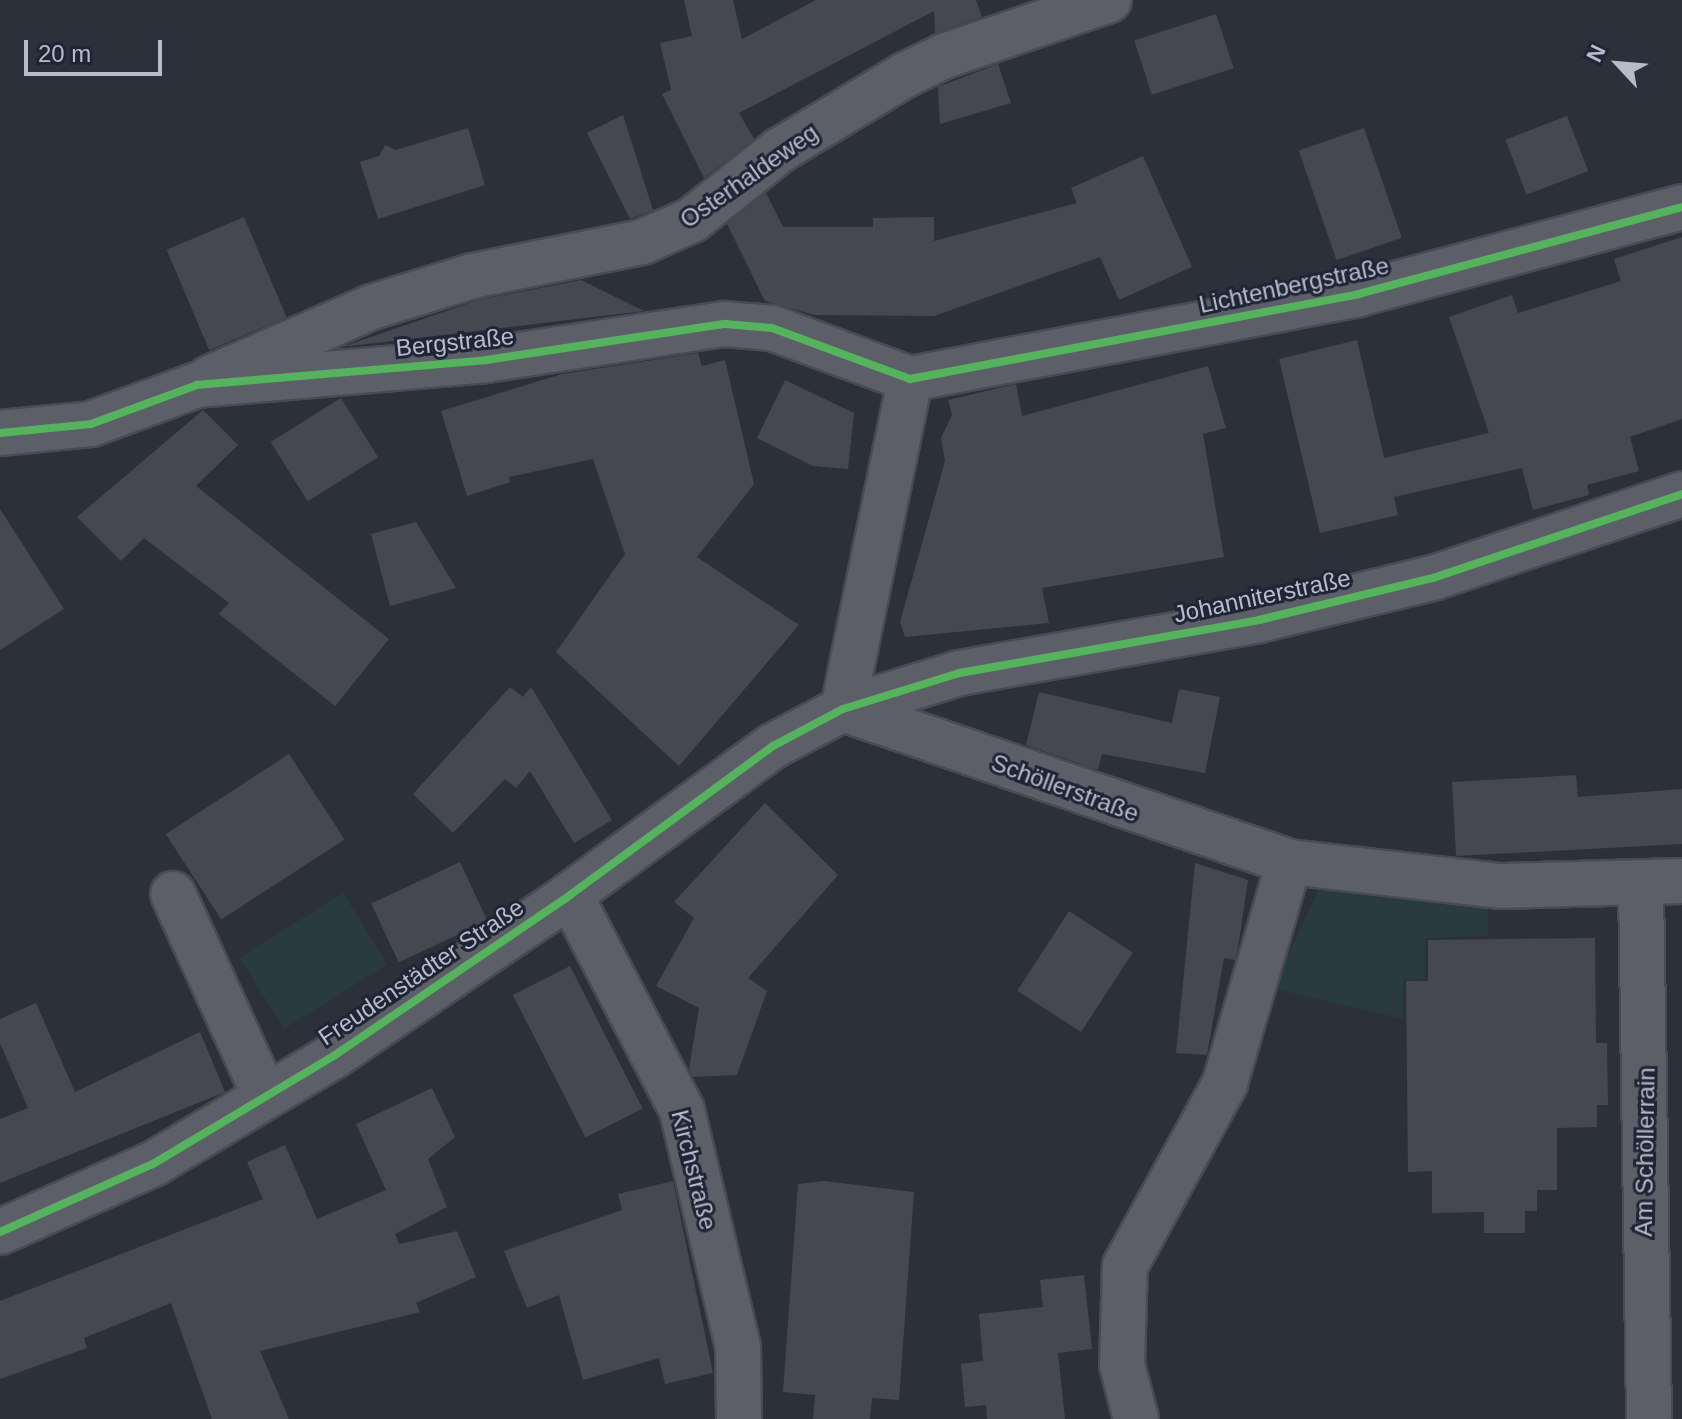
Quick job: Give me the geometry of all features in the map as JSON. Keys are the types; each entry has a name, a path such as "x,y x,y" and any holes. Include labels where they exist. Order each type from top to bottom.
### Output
{"street":[{"name":"Osterhaldeweg","path":"197,385 244,359 372,307 472,276 642,242 692,220 780,150 905,75 1109,0"},
{"name":"Lichtenbergstraße","path":"910,379 1358,294 1682,207"},
{"name":"Bergstraße","path":"0,433 91,424 197,385 486,360 725,324 772,328 910,379"},
{"path":"843,709 910,379"},
{"name":"Johanniterstraße","path":"843,709 959,673 1259,620 1433,578 1682,494"},
{"name":"Schöllerstraße","path":"843,709 1289,862 1501,886 1661,883"},
{"name":"Freudenstädter Straße","path":"0,1232 153,1164 265,1096 570,895 773,746 843,709"},
{"path":"1136,1419 1122,1365 1125,1266 1194,1131 1225,1083 1289,862"},
{"name":"Am Schöllerrain","path":"1649,1419 1661,883"},
{"path":"173,894 265,1096"},
{"name":"Kirchstraße","path":"570,895 682,1110 738,1347 739,1419"}],"shaded area":[{"path":"1323,881 1488,900 1488,936 1425,938 1425,979 1403,980 1403,1019 1272,988"},
{"path":"343,893 388,964 284,1029 240,958"}],"building":[{"path":"684,0 733,0 742,39 816,0 976,0 982,17 935,33 934,11 739,113 754,139 704,178 662,94 671,90 660,43 692,36"},
{"path":"1216,14 1234,68 1152,95 1134,41"},
{"path":"998,64 1011,103 940,124 938,87"},
{"path":"623,115 653,210 630,219 587,133"},
{"path":"1567,116 1588,171 1527,195 1505,140"},
{"path":"468,128 485,185 378,219 360,162 379,156 385,145 396,150"},
{"path":"1364,128 1402,238 1337,260 1299,150"},
{"path":"1143,156 1192,267 1119,300 1100,257 934,316 814,315 765,301 727,224 766,193 783,227 873,227 873,218 934,217 934,241 1077,203 1071,188"},
{"path":"244,217 287,317 209,350 167,250"},
{"path":"1682,237 1682,419 1630,437 1639,471 1587,485 1589,495 1533,510 1522,468 1394,497 1398,515 1320,533 1279,359 1357,340 1384,458 1489,433 1449,317 1512,295 1518,313 1621,281 1614,259"},
{"path":"581,280 644,311 342,347 478,300"},
{"path":"698,353 702,366 725,360 754,484 697,557 799,625 679,766 556,652 625,554 593,459 509,477 510,482 467,496 441,411 562,374"},
{"path":"1208,366 1226,428 1203,434 1224,557 1042,588 1049,623 905,637 900,622 945,461 941,438 952,415 948,400 1016,384 1022,416"},
{"path":"785,380 854,413 848,469 813,466 757,438"},
{"path":"341,398 378,457 308,501 271,442"},
{"path":"203,410 238,445 196,486 389,639 335,706 219,614 229,603 144,538 121,561 77,517"},
{"path":"0,509 64,609 0,650"},
{"path":"416,522 456,588 390,606 371,534"},
{"path":"510,687 523,697 531,687 612,820 574,843 530,771 516,788 505,779 453,833 413,794"},
{"path":"1179,689 1220,697 1205,773 1102,754 1098,770 1026,745 1039,692 1172,723"},
{"path":"289,754 345,840 221,920 166,834"},
{"path":"1576,775 1578,797 1682,789 1682,844 1456,856 1452,782"},
{"path":"765,803 838,875 748,978 767,991 737,1075 693,1077 689,1069 699,1008 656,986 694,918 674,902"},
{"path":"460,862 487,921 399,962 371,903"},
{"path":"1195,863 1248,880 1238,948 1235,960 1224,958 1207,1055 1176,1053"},
{"path":"1069,911 1133,952 1081,1032 1017,991"},
{"path":"1595,938 1596,1043 1607,1043 1608,1105 1597,1105 1597,1127 1557,1128 1557,1190 1537,1190 1537,1211 1525,1211 1525,1233 1484,1233 1484,1212 1432,1213 1432,1171 1408,1172 1406,981 1428,981 1428,940"},
{"path":"570,966 643,1109 586,1138 513,995"},
{"path":"36,1003 75,1092 200,1032 225,1092 0,1183 0,1119 28,1108 0,1043 0,1019"},
{"path":"432,1088 455,1137 428,1159 447,1207 395,1234 399,1244 457,1231 476,1277 416,1303 420,1312 260,1351 289,1419 212,1419 171,1303 84,1338 87,1348 0,1379 0,1301 263,1199 247,1162 285,1145 317,1219 386,1190 356,1124"},
{"path":"673,1181 713,1373 665,1384 659,1358 583,1380 559,1295 527,1308 504,1251 622,1210 618,1194"},
{"path":"824,1181 914,1192 899,1400 872,1398 870,1419 813,1419 815,1395 783,1392 798,1184"},
{"path":"1084,1275 1092,1349 1058,1353 1065,1419 987,1419 986,1405 965,1407 961,1364 983,1361 979,1314 1043,1307 1040,1280"}],"cycle path":[{"path":"0,433 91,424 197,385 486,360 725,324 772,328 910,379 1358,294 1682,207"},
{"path":"0,1232 153,1164 335,1055 570,895 773,746 843,709 959,673 1259,620 1433,578 1682,494"}]}
